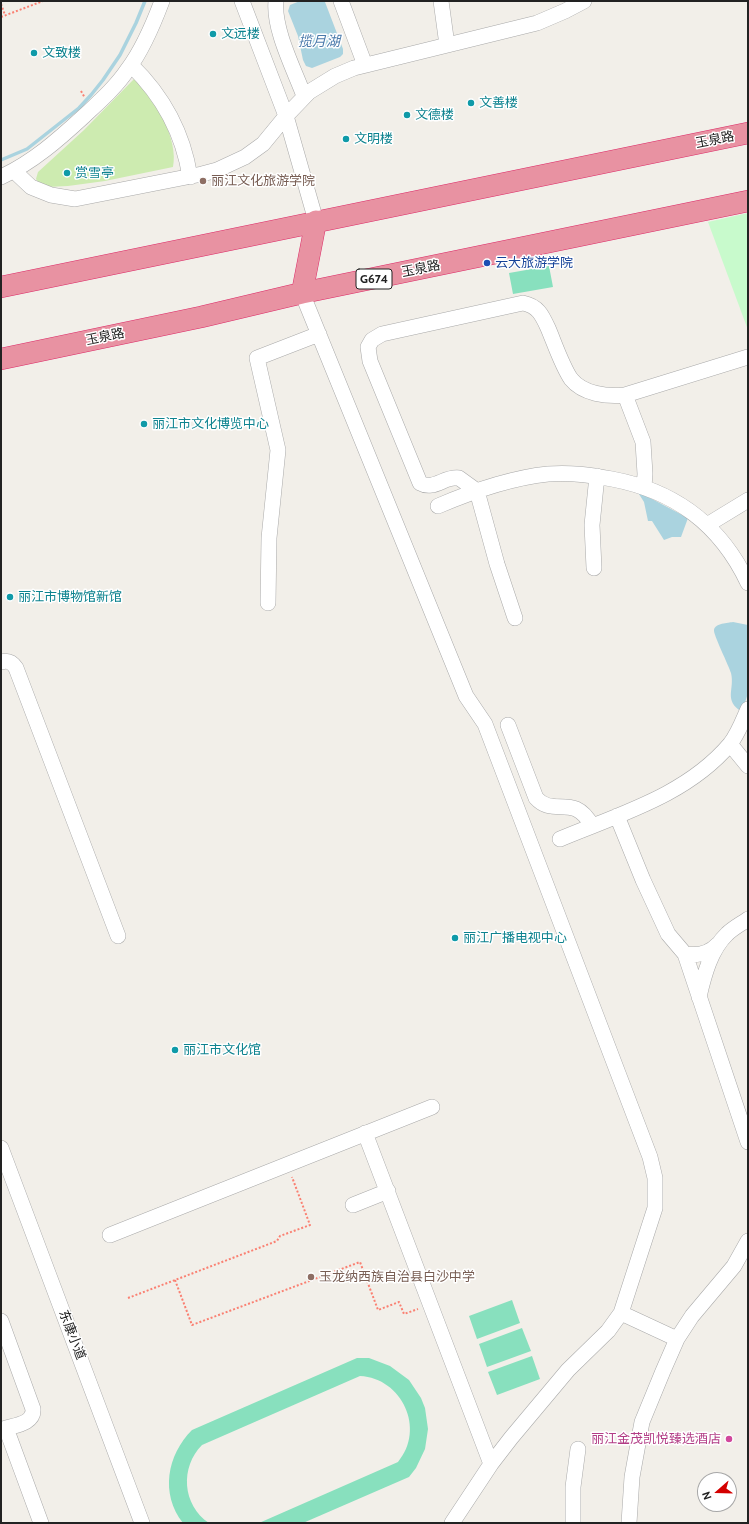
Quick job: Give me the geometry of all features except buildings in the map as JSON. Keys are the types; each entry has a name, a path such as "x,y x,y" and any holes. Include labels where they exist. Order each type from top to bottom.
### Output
{"highway":[{"name":"玉泉路","path":"1,287 748,133"},
{"name":"玉泉路","path":"1,359 201,317 302,293 748,201"},
{"path":"302,293 316,221"}],"street":[{"path":"162,1 148,35 131,65 104,97 52,145 7,174 30,187 51,195 75,199 190,177 217,170 245,157 263,144 304,96 335,76 365,65 537,23 584,1"},
{"path":"242,1 286,116 316,221"},
{"path":"276,1 276,19 304,96"},
{"path":"341,1 365,65"},
{"path":"441,1 447,45"},
{"path":"131,65 154,89 171,117 183,146 190,177"},
{"path":"302,293 466,696 485,724 651,1162 656,1188 655,1208 622,1313 608,1331 549,1390 491,1464 452,1523"},
{"path":"515,618 497,564 477,491 459,478 446,480 433,486 420,483 370,361 368,347 372,340 377,336 523,303 528,304 538,309 542,313 567,371 575,383 601,395 617,396 625,395 748,357"},
{"path":"268,603 269,538 278,450 257,358 319,334"},
{"path":"625,395 643,442 645,474 644,487"},
{"path":"438,506 503,483 547,474 578,474 629,482 673,500 686,508 707,525 732,553 748,583"},
{"path":"594,568 592,525 597,476"},
{"path":"707,525 748,500"},
{"path":"1,662 10,662 16,668 118,936"},
{"path":"560,839 654,801 705,769 730,744 748,708"},
{"path":"508,725 536,798 539,802 549,806 571,807 578,810 584,814 592,826"},
{"path":"730,744 748,766"},
{"path":"617,816 643,880 668,934 685,954 748,1142"},
{"path":"699,997 706,971 719,944 728,933 748,919"},
{"path":"685,954 692,955 707,952 719,944"},
{"path":"110,1235 432,1107"},
{"path":"365,1133 491,1464"},
{"name":"东康小道","path":"1,1148 142,1523"},
{"path":"353,1205 388,1192"},
{"path":"629,1523 632,1477 642,1422 677,1339 692,1316 734,1266 748,1241"},
{"path":"622,1313 677,1339"},
{"path":"1,1321 33,1409 32,1417 28,1421 4,1429 41,1523"},
{"path":"573,1523 573,1487 578,1449"}],"path":[{"path":"1,17 43,1"},
{"path":"1,4 5,15"},
{"path":"128,1298 277,1241 280,1236 310,1225 287,1164"},
{"path":"174,1280 192,1325 360,1262 378,1310 399,1302 404,1314 430,1304"}],"green space":[{"path":"134,79 150,97 164,120 172,144 174,156 173,167 105,181 68,186 47,187 38,182 36,179 38,172 84,130"},
{"path":"748,213 748,330 708,222"},
{"path":"549,266 553,287 513,294 509,273"},
{"path":"512,1300 520,1323 477,1339 469,1316"},
{"path":"522,1328 531,1351 487,1367 479,1344"},
{"path":"532,1356 540,1379 497,1395 488,1372"},
{"path":"357,1358 369,1358 390,1366 409,1380 421,1398 425,1408 428,1429 425,1449 416,1468 409,1477 303,1523 259,1523 398,1462 406,1449 410,1435 409,1421 405,1407 398,1395 388,1386 375,1379 360,1376 202,1445 190,1464 187,1475 187,1486 193,1506 209,1523 183,1523 171,1500 169,1487 170,1475 172,1463 177,1451 183,1440 192,1430"}],"water":[{"name":"揽月湖","path":"300,1 325,2 343,49 343,54 340,57 312,68 306,66 303,60 298,36 288,11 290,5"},
{"path":"637,491 688,518 681,537 672,537 664,540 652,521 648,521 644,502"},
{"path":"733,622 748,625 748,693 742,712 736,708 731,699 731,673 714,633 717,626"}],"waterway":[{"path":"1,160 27,149 79,108 91,95 120,55 145,1"}],"place":[{"name":"文远楼","path":"213,34"},
{"name":"文致楼","path":"34,53"},
{"name":"文善楼","path":"471,103"},
{"name":"文德楼","path":"407,115"},
{"name":"文明楼","path":"346,139"},
{"name":"赏雪亭","path":"67,173"},
{"name":"丽江文化旅游学院","path":"203,181"},
{"name":"云大旅游学院","path":"487,263"},
{"name":"丽江市文化博览中心","path":"144,424"},
{"name":"丽江市博物馆新馆","path":"10,597"},
{"name":"丽江广播电视中心","path":"455,938"},
{"name":"丽江市文化馆","path":"175,1050"},
{"name":"玉龙纳西族自治县白沙中学","path":"311,1277"},
{"name":"丽江金茂凯悦臻选酒店","path":"729,1439"}]}
